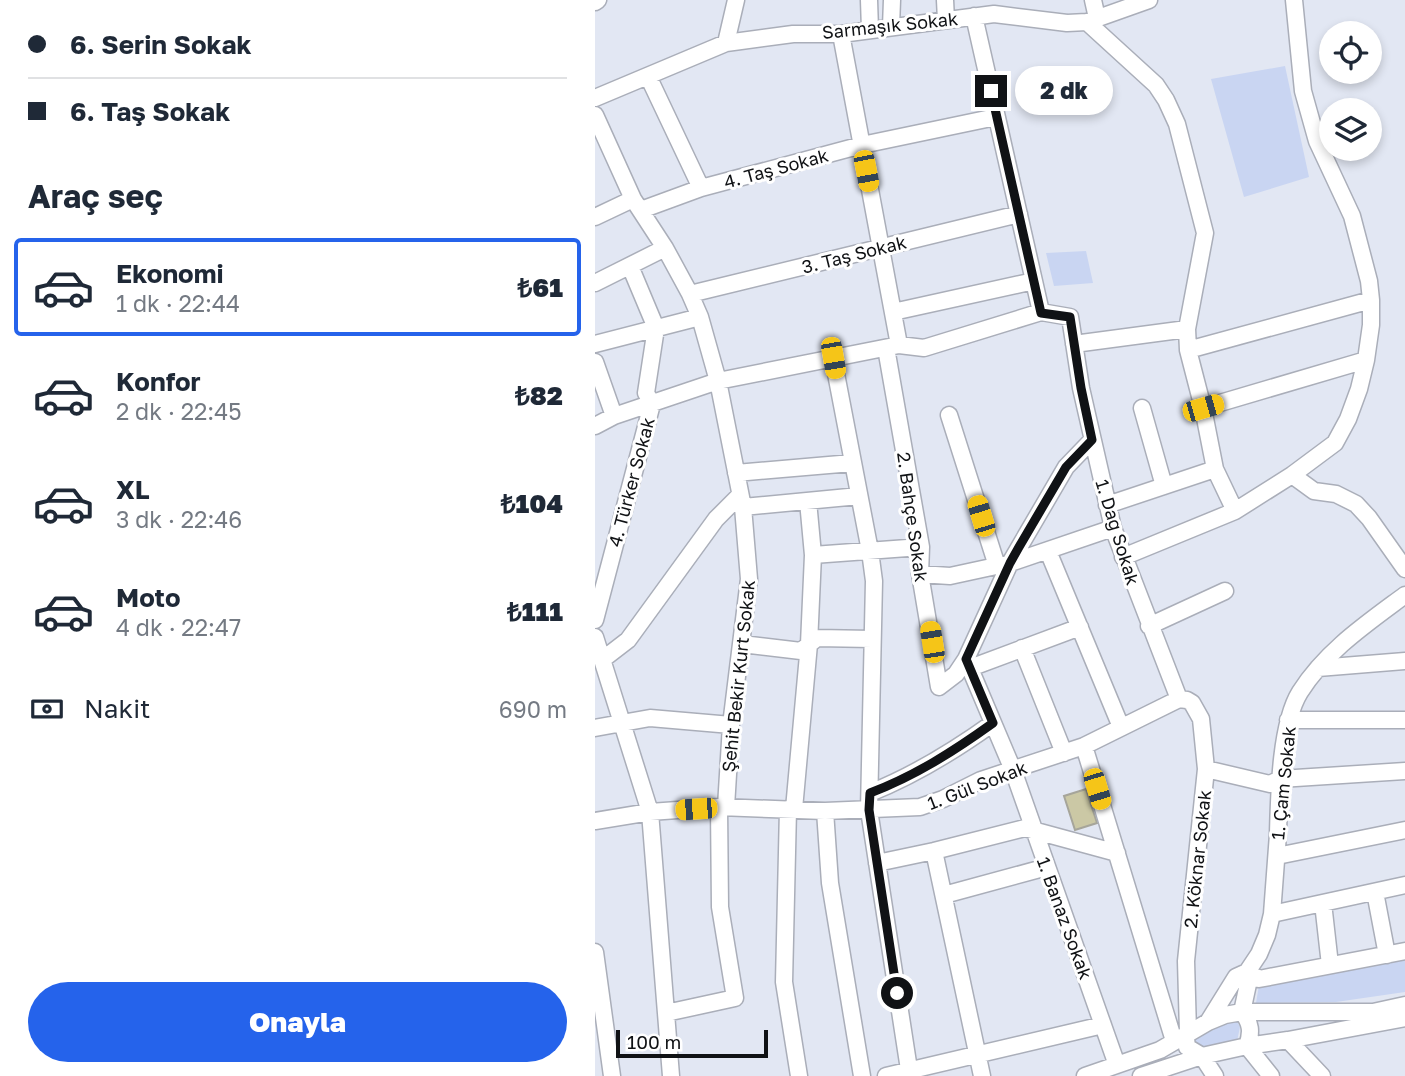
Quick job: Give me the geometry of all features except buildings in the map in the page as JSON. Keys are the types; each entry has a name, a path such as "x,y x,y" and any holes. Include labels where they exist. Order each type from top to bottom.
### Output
{"street":[{"path":"726,43 736,0"},
{"path":"869,0 870,30"},
{"path":"891,27 892,0"},
{"path":"945,0 946,20"},
{"path":"1093,0 1092,20 1156,85 1177,124 1205,233 1187,329 1188,350 1216,469 1235,511"},
{"name":"Sarmaşık Sokak","path":"595,97 726,43 793,34 841,34 946,20 974,16 994,7 1067,23 1092,20 1147,0"},
{"path":"1123,557 1235,511 1292,475 1335,443 1348,419 1359,389 1371,325 1369,281 1352,216 1317,141 1303,91 1294,0"},
{"path":"595,426 614,416 718,381 892,346 924,348 1041,313 974,16"},
{"name":"2. Bahçe Sokak","path":"841,34 893,312 892,346 921,547 920,574 939,687 968,663"},
{"path":"647,76 701,188"},
{"name":"Şehit Bekir Kurt Sokak","path":"595,115 637,204 665,248 700,317 718,381 736,473 749,579 722,807 720,907 734,998 666,1013"},
{"name":"4. Taş Sokak","path":"595,217 862,145 996,117"},
{"name":"3. Taş Sokak","path":"690,294 1019,214"},
{"path":"595,283 665,248"},
{"path":"630,266 656,328"},
{"path":"893,312 1034,281"},
{"path":"1188,350 1371,300"},
{"name":"1. Dağ Sokak","path":"1041,313 1070,317 1081,388 1113,528 1179,699"},
{"path":"595,344 700,317"},
{"name":"4. Türker Sokak","path":"595,620 652,404 646,393 656,328"},
{"path":"1074,344 1187,329"},
{"path":"833,358 874,581 870,802 910,1073"},
{"path":"1203,408 1366,360"},
{"path":"595,362 614,416"},
{"path":"1142,408 1164,486"},
{"path":"949,415 1003,564"},
{"path":"968,663 1003,564 1066,467 1092,440"},
{"path":"736,473 852,463"},
{"path":"1107,506 1216,469"},
{"path":"1292,475 1314,491 1336,494 1356,504 1369,517 1405,569"},
{"path":"601,669 628,640 716,519 741,501 808,501 859,496"},
{"path":"799,1076 784,982 791,809 809,644 813,555 808,501"},
{"path":"920,574 950,576 1003,564 1113,528"},
{"path":"813,555 921,547"},
{"path":"1048,551 1121,727"},
{"path":"1149,626 1225,591"},
{"name":"1. Çam Sokak","path":"1247,972 1259,954 1272,914 1280,779 1288,720 1299,694 1343,641 1405,595"},
{"path":"968,663 1023,648 1080,627"},
{"path":"595,637 601,669 622,723 650,812 671,1076"},
{"path":"742,644 801,651 817,638 872,639"},
{"path":"1023,648 1064,753"},
{"path":"1318,668 1405,661"},
{"name":"1. Banaz Sokak","path":"968,663 1013,770 1117,1065"},
{"name":"1. Gül Sokak","path":"595,821 650,812 722,807 825,811 870,802 920,807 981,780 1084,746 1179,699"},
{"name":"2. Köknar Sokak","path":"1179,699 1192,703 1201,719 1206,769 1181,1036"},
{"path":"595,728 650,718 731,724"},
{"path":"1288,720 1405,720"},
{"path":"870,802 993,723"},
{"path":"1084,746 1117,853 1181,1036 1186,1039 1187,1048 1202,1056 1215,1076"},
{"path":"1206,769 1270,783 1280,779 1405,771"},
{"path":"825,811 830,883 862,1076"},
{"path":"877,863 1025,828 1117,853"},
{"path":"1276,856 1405,830"},
{"path":"934,851 982,1076"},
{"path":"944,895 1047,867"},
{"path":"1272,914 1405,886"},
{"path":"1375,892 1387,955"},
{"path":"1323,903 1330,965"},
{"path":"1247,972 1259,979 1405,951"},
{"path":"595,952 612,1076"},
{"path":"1208,1022 1236,977 1247,972"},
{"path":"1242,1012 1248,984 1247,972"},
{"path":"1085,1076 1160,1050 1181,1036 1225,1015 1242,1012 1373,1012 1405,1005"},
{"path":"1242,1012 1251,1028 1247,1046"},
{"path":"1151,1075 1202,1056 1405,1018"},
{"path":"886,1076 910,1073 1103,1025"},
{"path":"1288,1040 1322,1076"},
{"path":"1247,1046 1271,1076"}],"shaded area":[{"path":"1285,66 1309,177 1244,197 1211,79"},
{"path":"1086,251 1093,283 1054,286 1046,253"},
{"path":"1405,954 1405,992 1336,1002 1256,1003 1259,985"},
{"path":"1232,1019 1237,1021 1240,1027 1237,1041 1197,1049 1195,1037"}],"route":[{"path":"897,993 869,810 870,793 899,782 928,766 993,723 966,659 1019,547 1066,467 1092,440 1070,317 1041,313 991,91"}]}
